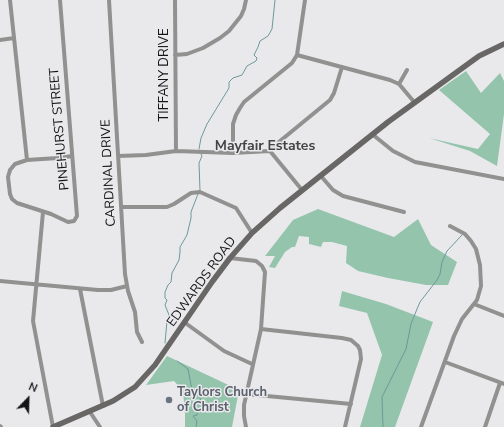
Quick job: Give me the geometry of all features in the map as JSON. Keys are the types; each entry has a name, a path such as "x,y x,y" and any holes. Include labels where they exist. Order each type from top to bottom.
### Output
{"main road":[{"name":"EDWARDS ROAD","path":"53,427 90,412 122,396 143,379 156,365 184,322 230,258 252,233 320,175 372,134 479,56 504,44"}],"street":[{"path":"10,0 27,160"},
{"name":"PINEHURST STREET","path":"43,212 68,222 73,222 76,219 77,214 60,0"},
{"name":"CARDINAL DRIVE","path":"109,0 127,286 135,312 137,332 142,342"},
{"name":"TIFFANY DRIVE","path":"175,0 176,150"},
{"path":"176,55 187,54 203,48 229,31 241,16 246,0"},
{"path":"233,153 233,124 240,108 244,102 292,64 297,55 304,0"},
{"path":"0,40 14,38"},
{"path":"297,55 390,80 398,84 415,103"},
{"path":"118,156 146,155 176,150 233,153 270,151 274,146 330,100 334,93 342,67"},
{"path":"398,84 407,70"},
{"path":"372,134 393,151 415,162 504,178"},
{"path":"270,151 302,190"},
{"path":"53,427 33,329 33,314 43,212 17,203 12,199 10,195 8,177 10,170 17,163 27,160 52,159 72,156"},
{"path":"320,175 333,190 343,196 404,212"},
{"path":"121,207 167,207 191,193 200,192 236,208 252,233"},
{"path":"421,427 458,327 474,304 481,286 478,253 474,245 468,237 450,226"},
{"path":"230,258 256,261 263,268 265,274 261,328 243,410 246,427"},
{"path":"0,281 80,289 107,290 127,286"},
{"path":"80,289 103,406"},
{"path":"474,304 504,316"},
{"path":"184,322 224,350 252,364"},
{"path":"261,328 333,336 347,339 355,343 360,350 361,358 345,427"},
{"path":"445,362 502,383 485,427"},
{"path":"246,394 351,404"},
{"path":"90,412 100,427"}],"green space":[{"path":"466,71 481,93 500,73 504,81 504,114 497,166 470,151 429,138 478,149 490,134 439,90"},
{"path":"318,209 394,237 418,219 431,245 457,262 448,285 426,285 358,271 346,263 347,246 332,242 323,242 321,247 309,244 309,237 299,236 295,247 292,247 285,252 275,268 269,267 275,256 265,256 293,220"},
{"path":"342,291 386,304 433,322 395,427 360,427 382,355 367,313 339,306"},
{"path":"167,356 239,390 232,427 185,427 183,391 174,381 146,385"}],"waterway":[{"path":"199,149 201,138 207,124 229,88 229,82 233,78 242,75 247,66 256,61 257,58 254,55 260,41 268,36 272,29 275,0"},
{"path":"200,190 199,163 202,156 201,154"},
{"path":"165,343 169,315 165,305 167,300 165,298 165,292 171,282 172,273 179,260 180,247 187,235 191,212 198,194"},
{"path":"383,427 382,397 406,349 411,324 417,309 420,302 437,280 447,251 462,235"},
{"path":"177,361 188,369 192,390 197,390 197,394 200,397 201,407 198,409 197,415 193,416 197,421 196,427"}],"place":[{"name":"Taylors Church of Christ","path":"169,400"}],"district":[{"name":"Mayfair Estates","path":"265,147"}]}
